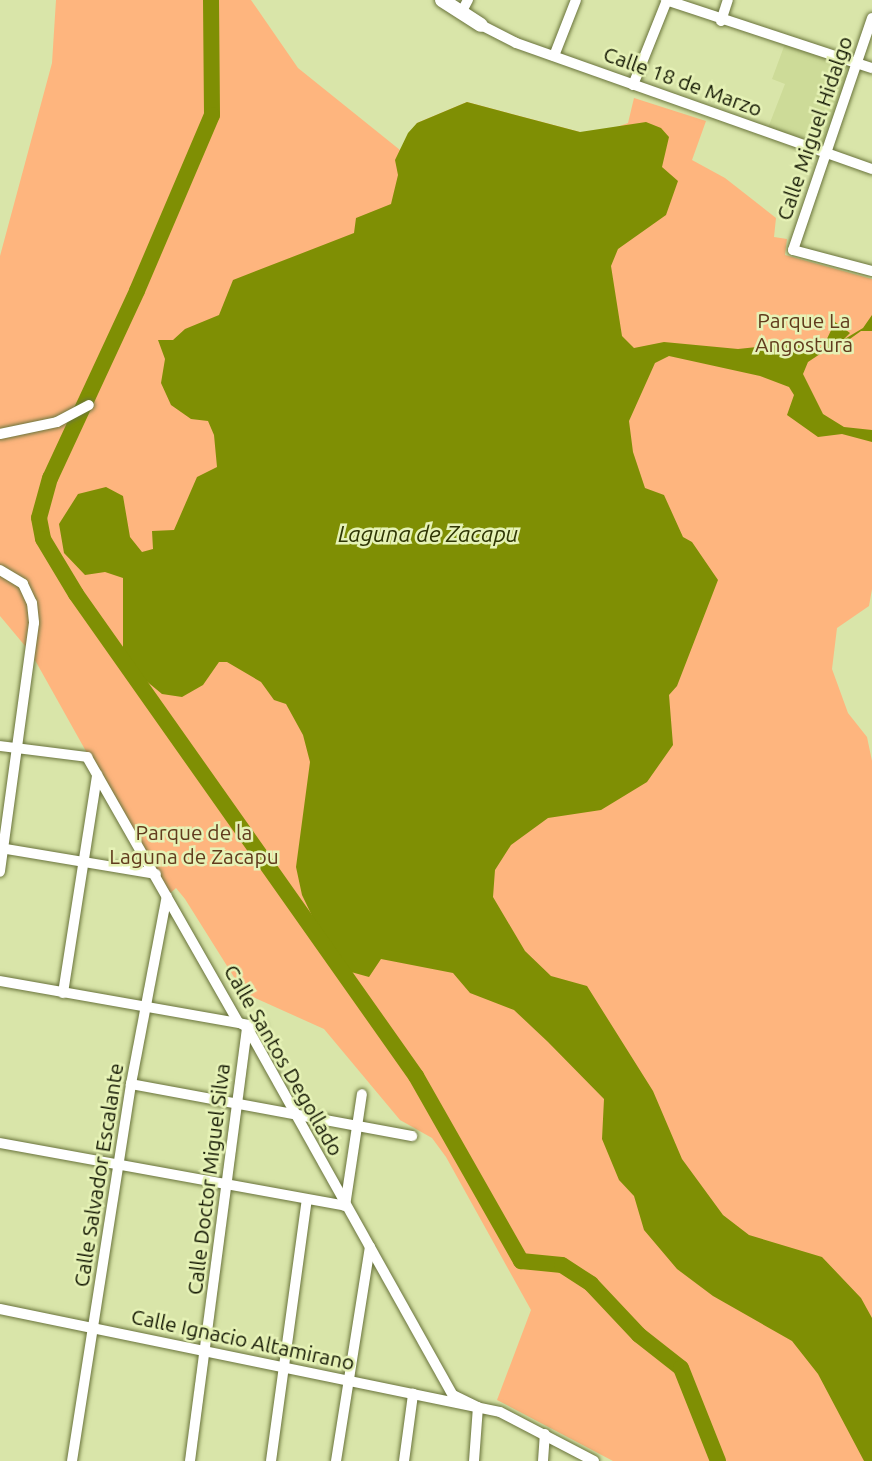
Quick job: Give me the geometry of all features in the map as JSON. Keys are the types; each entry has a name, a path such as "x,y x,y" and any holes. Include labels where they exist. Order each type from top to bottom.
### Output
{"street":[{"name":"Calle 18 de Marzo","path":"442,0 462,5 481,25 554,56 872,169"},
{"path":"554,56 576,0"},
{"path":"633,85 666,0 721,21 872,68"},
{"path":"721,21 728,0"},
{"name":"Calle Miguel Hidalgo","path":"872,18 793,250 872,271"},
{"path":"0,434 57,422 85,407"},
{"path":"0,570 23,583 34,612 0,872"},
{"path":"0,746 16,748"},
{"name":"Calle Santos Degollado","path":"16,748 87,757 296,1115 453,1395"},
{"path":"63,993 97,775"},
{"path":"2,848 156,874"},
{"name":"Calle Salvador Escalante","path":"72,1461 121,1165 131,1084 148,1007 167,896"},
{"path":"0,981 261,1027"},
{"name":"Calle Doctor Miguel Silva","path":"190,1461 238,1102 242,1025"},
{"path":"131,1084 412,1136"},
{"path":"0,1143 345,1206 362,1094"},
{"path":"271,1461 307,1199"},
{"path":"336,1461 346,1380 370,1247"},
{"name":"Calle Ignacio Altamirano","path":"0,1309 478,1407"},
{"path":"404,1461 413,1394"},
{"path":"442,1400 453,1395 545,1434 594,1461"},
{"path":"474,1461 478,1407"},
{"path":"543,1461 545,1434"}],"shaded area":[{"path":"786,41 857,63 824,154 766,133 785,84 772,79"}],"green space":[{"path":"56,0 251,0 298,68 400,150 417,123 467,102 580,132 603,132 628,123 634,98 706,121 692,160 725,178 776,218 774,237 787,239 785,255 872,279 872,589 869,606 837,628 832,669 848,713 867,737 872,761 872,1461 613,1461 497,1400 531,1310 446,1157 432,1138 400,1120 324,1029 244,993 185,899 176,888 167,896 31,653 0,616 0,256 52,63"}],"water":[{"name":"Laguna de Zacapu","path":"467,102 580,132 646,122 661,128 669,137 662,167 678,181 666,215 618,249 611,266 622,336 634,348 664,342 738,349 795,343 813,353 824,345 835,322 850,333 843,340 863,328 872,315 872,331 861,331 847,341 829,348 808,362 803,374 823,414 844,427 872,430 872,442 842,434 818,437 787,415 794,395 789,387 760,376 669,356 655,363 629,421 633,452 645,488 664,495 683,537 692,542 718,580 677,686 669,695 673,745 647,782 601,810 548,818 511,845 495,870 493,897 525,951 551,976 587,986 653,1091 682,1159 723,1215 749,1235 822,1257 861,1298 872,1318 872,1461 864,1461 818,1374 792,1341 713,1296 677,1269 644,1230 634,1196 619,1180 602,1139 604,1099 514,1010 470,993 453,973 381,959 369,977 351,972 316,924 302,895 296,867 310,762 303,735 286,704 274,700 261,682 227,662 219,662 203,685 182,697 162,694 139,675 123,649 123,578 105,572 85,575 64,553 59,524 78,494 106,487 123,496 130,537 142,552 153,549 152,531 174,530 197,477 217,467 214,435 208,421 191,419 171,405 161,383 165,359 158,340 173,340 185,329 219,315 233,280 354,233 356,218 391,204 398,175 395,160 408,133 417,123"}],"waterway":[{"path":"211,0 212,115 137,291 50,478 39,518 43,539 76,594 416,1076 521,1261 562,1265 591,1284 639,1335 681,1368 718,1461"}],"park label":[{"name":"Parque La Angostura","path":"804,332"},
{"name":"Parque de la Laguna de Zacapu","path":"194,844"}]}
